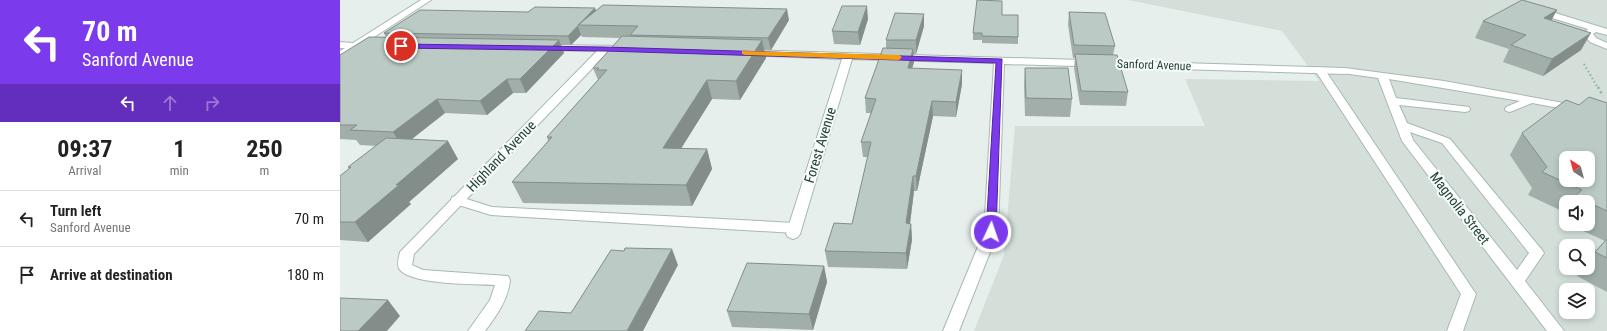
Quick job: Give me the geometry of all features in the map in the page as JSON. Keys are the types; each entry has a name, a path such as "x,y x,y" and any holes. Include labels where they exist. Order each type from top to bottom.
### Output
{"street":[{"path":"340,55 427,0"},
{"path":"1534,9 1607,32"},
{"path":"1595,28 1588,34 1593,40 1607,46"},
{"path":"340,45 385,46"},
{"path":"535,48 636,50"},
{"name":"Highland Avenue","path":"476,331 495,306 503,291 503,280 421,275 405,266 407,252 605,49"},
{"name":"Sanford Avenue","path":"738,53 1345,71 1382,75 1607,114"},
{"name":"Forest Avenue","path":"457,200 490,211 794,231 848,56"},
{"path":"951,331 991,232 999,60"},
{"path":"1320,70 1470,294 1456,331"},
{"name":"Magnolia Street","path":"1382,75 1408,141 1556,331"},
{"path":"1510,109 1531,100"},
{"path":"1392,101 1465,109"},
{"path":"1401,125 1446,141 1537,253 1517,281"}],"path":[{"path":"1584,64 1603,96"}],"shaded area":[{"path":"1128,0 1607,0 1607,331 974,331 1004,255 1015,126 1205,126 1185,79 1319,81 1282,31"}],"building":[{"path":"977,0 1002,1 1002,15 1018,15 1018,37 982,36 982,33 973,33"},
{"path":"1522,0 1557,10 1544,18 1591,33 1552,59 1511,45 1526,35 1483,21"},
{"path":"603,5 787,9 768,38 630,35 638,26 578,25"},
{"path":"842,6 867,6 858,32 832,31"},
{"path":"535,7 595,8 568,36 384,33 420,10 528,12"},
{"path":"1069,12 1105,13 1115,46 1074,45"},
{"path":"895,13 924,14 916,40 886,40"},
{"path":"622,36 762,40 736,81 707,80 663,148 707,149 686,185 512,182 552,137 547,137 607,70 597,70 599,68 593,68"},
{"path":"369,37 559,40 520,79 507,79 480,101 437,99 393,132 350,130 357,125 340,125 340,55"},
{"path":"883,48 913,49 908,68 962,70 956,102 932,101 916,176 913,176 906,223 911,224 906,253 825,251 834,223 852,224 871,142 861,142 876,99 865,98"},
{"path":"1075,54 1117,55 1128,92 1081,91"},
{"path":"1025,68 1068,68 1072,99 1026,98"},
{"path":"1589,97 1607,103 1607,211 1595,205 1595,195 1576,195 1582,190 1575,187 1595,187 1595,151 1559,151 1559,180 1542,172 1547,167 1522,133 1566,100 1579,105"},
{"path":"386,138 448,141 355,222 340,222 340,176 351,167 348,167"},
{"path":"1607,239 1607,258 1595,252"},
{"path":"625,248 672,249 627,331 525,331 539,311 571,313 611,250 624,251"},
{"path":"747,263 824,266 809,314 727,311"},
{"path":"340,298 388,300 358,331 340,331"}],"slow traffic":[{"path":"745,53 899,57"}],"route":[{"path":"401,46 605,49 999,60 991,232"}]}
